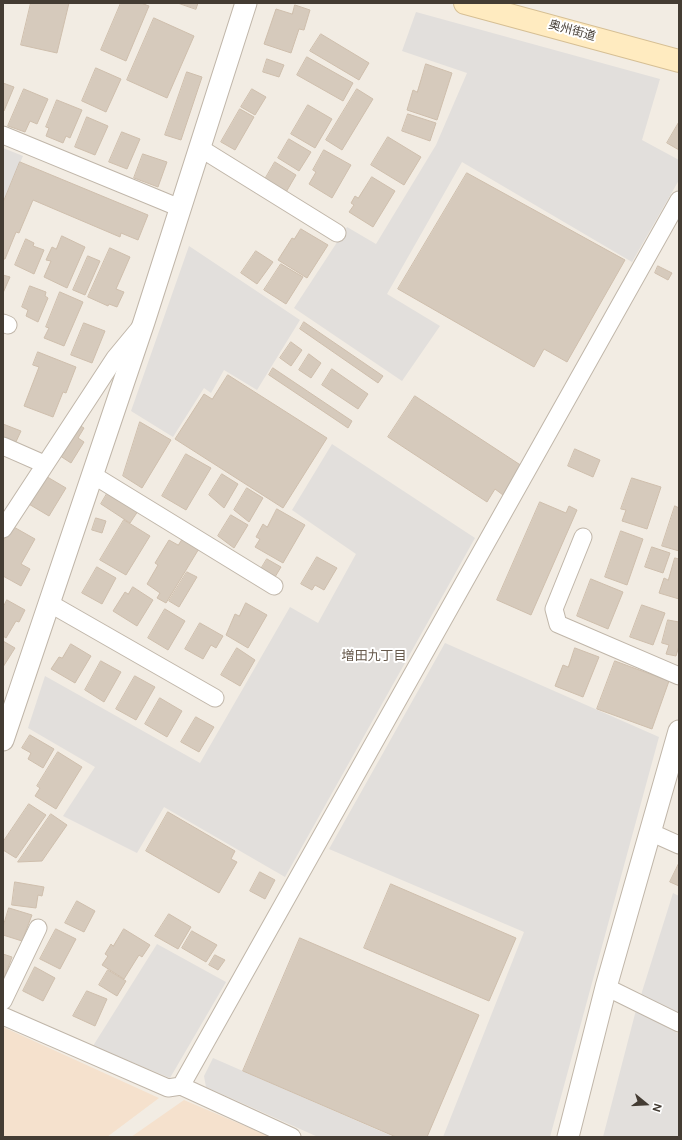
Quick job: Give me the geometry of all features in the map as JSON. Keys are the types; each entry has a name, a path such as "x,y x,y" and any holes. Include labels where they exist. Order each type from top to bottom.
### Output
{"main road":[{"name":"奥州街道","path":"465,3 679,61"}],"street":[{"path":"3,740 144,322 246,3"},
{"path":"3,135 180,208"},
{"path":"200,148 337,233"},
{"path":"181,1086 679,200"},
{"path":"3,529 44,464 115,358 144,322"},
{"path":"3,446 44,464"},
{"path":"93,475 274,586"},
{"path":"583,537 554,609 558,624 679,676"},
{"path":"49,603 215,698"},
{"path":"568,1137 606,987 679,731"},
{"path":"650,832 679,844"},
{"path":"3,1001 38,928"},
{"path":"606,987 679,1023"},
{"path":"3,1016 168,1088 181,1086 292,1137"}],"shaded area":[{"path":"416,12 660,79 642,140 679,160 679,180 632,262 462,162 387,294 440,326 402,381 294,308 347,227 376,244 436,145 467,73 402,51"},
{"path":"3,148 23,156 3,203"},
{"path":"189,246 300,320 257,390 224,370 211,393 204,388 173,437 131,411"},
{"path":"332,444 475,538 285,877 164,807 137,853 63,816 95,767 28,728 45,676 200,763 290,607 318,623 356,554 292,510"},
{"path":"445,643 659,737 550,1137 443,1137 524,932 329,849"},
{"path":"673,893 679,896 679,1016 641,995"},
{"path":"157,944 226,982 170,1078 93,1046"},
{"path":"636,1010 679,1034 679,1137 603,1137"},
{"path":"3,1027 159,1098 107,1137 3,1137"},
{"path":"213,1058 394,1137 318,1137 206,1087 204,1076"},
{"path":"184,1100 271,1137 131,1137"}],"building":[{"path":"31,3 69,3 57,53 21,45"},
{"path":"121,3 141,3 149,6 126,61 101,50"},
{"path":"178,3 198,3 196,9"},
{"path":"295,5 310,10 304,30 299,29 291,53 264,44 276,9 292,14"},
{"path":"154,18 194,36 167,98 127,80"},
{"path":"321,34 369,63 359,80 310,51"},
{"path":"307,57 353,83 343,101 297,75"},
{"path":"267,59 284,65 279,77 263,72"},
{"path":"426,64 452,73 437,120 407,110 413,90 417,92"},
{"path":"96,68 121,79 106,112 82,101"},
{"path":"187,72 202,77 181,140 165,135"},
{"path":"3,83 14,87 4,111 3,111"},
{"path":"24,89 48,99 37,124 30,121 25,132 8,126"},
{"path":"252,89 266,97 255,115 241,107"},
{"path":"357,89 373,99 342,150 326,140"},
{"path":"57,100 82,110 70,138 66,136 63,143 46,136 49,128 46,127"},
{"path":"308,105 332,119 315,148 291,134"},
{"path":"240,109 254,117 235,150 221,142"},
{"path":"408,114 436,123 430,141 402,131"},
{"path":"87,117 108,126 95,155 75,147"},
{"path":"679,122 679,150 667,143"},
{"path":"122,132 140,139 127,169 109,162"},
{"path":"388,137 421,157 404,185 371,165"},
{"path":"289,139 311,152 299,171 278,158"},
{"path":"324,150 351,165 332,198 309,184 316,172 313,170"},
{"path":"143,154 167,162 158,187 134,178"},
{"path":"20,162 148,215 138,240 121,233 120,237 33,200 19,233 16,232 5,259 3,259 3,203"},
{"path":"275,162 296,175 285,194 264,181"},
{"path":"467,173 625,260 567,362 544,349 534,367 398,289"},
{"path":"372,177 395,191 373,227 349,212 354,205 351,203 355,196 358,198"},
{"path":"301,229 328,245 307,278 278,260 292,238 294,239"},
{"path":"62,236 85,247 67,288 44,277 51,261 46,260 52,247 56,249"},
{"path":"26,239 34,243 33,246 44,250 34,274 15,265"},
{"path":"110,248 130,257 116,289 124,292 117,307 109,304 108,306 88,297"},
{"path":"256,251 273,262 257,284 241,273"},
{"path":"88,256 100,261 85,295 73,290"},
{"path":"281,264 303,277 286,304 264,290"},
{"path":"658,266 672,273 668,280 655,273"},
{"path":"3,275 10,277 3,293"},
{"path":"30,286 46,292 45,296 48,298 38,322 26,316 28,310 22,307"},
{"path":"60,292 83,302 64,346 44,338 49,328 46,327"},
{"path":"304,322 383,376 378,383 300,329"},
{"path":"84,323 105,331 92,363 71,355"},
{"path":"291,342 302,350 291,366 280,358"},
{"path":"38,352 76,367 66,393 63,392 53,417 24,406 39,367 33,365"},
{"path":"309,354 321,363 311,378 299,370"},
{"path":"273,368 352,421 348,428 269,375"},
{"path":"332,369 368,394 358,409 322,385"},
{"path":"228,375 327,438 283,508 175,439 204,394 212,399"},
{"path":"415,396 522,466 503,495 495,489 487,502 388,437"},
{"path":"74,422 84,428 78,438 84,442 71,463 54,452"},
{"path":"140,422 171,440 142,488 123,476"},
{"path":"3,424 21,431 14,446 3,441"},
{"path":"575,449 600,460 593,477 568,466"},
{"path":"186,454 211,468 186,510 162,496"},
{"path":"222,474 238,484 224,508 209,495"},
{"path":"44,475 66,488 49,516 27,503"},
{"path":"632,478 661,487 647,529 622,521 626,510 621,509"},
{"path":"247,488 263,498 249,522 234,510"},
{"path":"108,492 138,511 130,523 101,504"},
{"path":"540,502 566,513 569,506 577,510 531,615 497,600"},
{"path":"675,506 679,508 679,551 662,546"},
{"path":"277,509 305,525 283,563 255,547 260,539 256,537 263,524 267,527"},
{"path":"231,515 248,525 234,548 218,536"},
{"path":"96,518 106,521 102,533 92,530"},
{"path":"124,520 150,536 126,575 100,560"},
{"path":"12,526 35,539 21,564 30,569 21,586 3,576 3,542"},
{"path":"621,531 643,539 627,585 605,577"},
{"path":"184,537 200,547 166,603 157,598 160,593 147,584 158,565 155,563 169,540 178,545"},
{"path":"652,547 670,553 663,573 645,567"},
{"path":"317,557 337,568 324,590 315,585 312,590 301,584"},
{"path":"675,558 679,559 679,599 659,593 664,578 668,580"},
{"path":"267,559 281,567 275,577 261,569"},
{"path":"97,567 116,578 102,604 82,593"},
{"path":"187,572 197,577 179,607 169,601"},
{"path":"591,579 623,592 608,629 577,616"},
{"path":"133,587 153,600 137,626 113,611 125,592 128,594"},
{"path":"7,600 25,610 19,622 16,621 6,638 3,636 3,608"},
{"path":"246,603 267,615 248,648 226,635 235,614 239,616"},
{"path":"642,605 665,613 653,645 630,637"},
{"path":"165,609 185,621 168,650 148,638"},
{"path":"668,620 679,622 679,646 676,656 666,654 669,645 662,643"},
{"path":"200,623 223,636 216,648 211,645 203,659 185,649"},
{"path":"3,641 15,648 3,667"},
{"path":"71,644 91,656 75,683 51,669 59,657 62,658"},
{"path":"237,648 255,660 240,686 221,675"},
{"path":"575,648 599,657 583,697 555,686 563,665 568,667"},
{"path":"101,661 121,672 104,702 85,690"},
{"path":"615,661 669,681 652,729 597,709"},
{"path":"135,676 155,687 136,720 116,709"},
{"path":"160,698 182,711 167,737 145,724"},
{"path":"196,717 214,727 199,752 181,742"},
{"path":"30,735 54,749 43,768 28,759 31,753 22,748"},
{"path":"58,752 82,767 56,809 35,796 40,788 37,786"},
{"path":"29,804 46,815 16,858 3,850 3,842"},
{"path":"168,812 235,851 231,859 237,862 219,893 146,851"},
{"path":"51,814 67,825 42,861 18,862"},
{"path":"679,863 679,886 670,882"},
{"path":"260,872 275,880 265,899 250,891"},
{"path":"15,882 44,887 42,896 38,895 36,908 12,905"},
{"path":"391,884 516,938 489,1001 364,948"},
{"path":"77,901 95,911 84,932 65,923"},
{"path":"9,908 32,915 22,941 3,935 3,927"},
{"path":"169,914 191,927 178,949 155,936"},
{"path":"56,929 76,939 60,969 40,959"},
{"path":"124,929 150,945 142,957 139,955 124,979 102,965 108,956 105,954 111,944 113,946"},
{"path":"192,931 217,945 206,962 182,948"},
{"path":"300,938 479,1015 427,1137 396,1137 243,1071"},
{"path":"3,954 12,957 4,979 3,979"},
{"path":"215,955 225,960 218,970 209,965"},
{"path":"35,967 55,978 43,1001 23,991"},
{"path":"108,970 126,981 117,996 99,985"},
{"path":"87,991 107,999 95,1026 73,1016"}],"district":[{"name":"増田九丁目","path":"374,657"}]}
